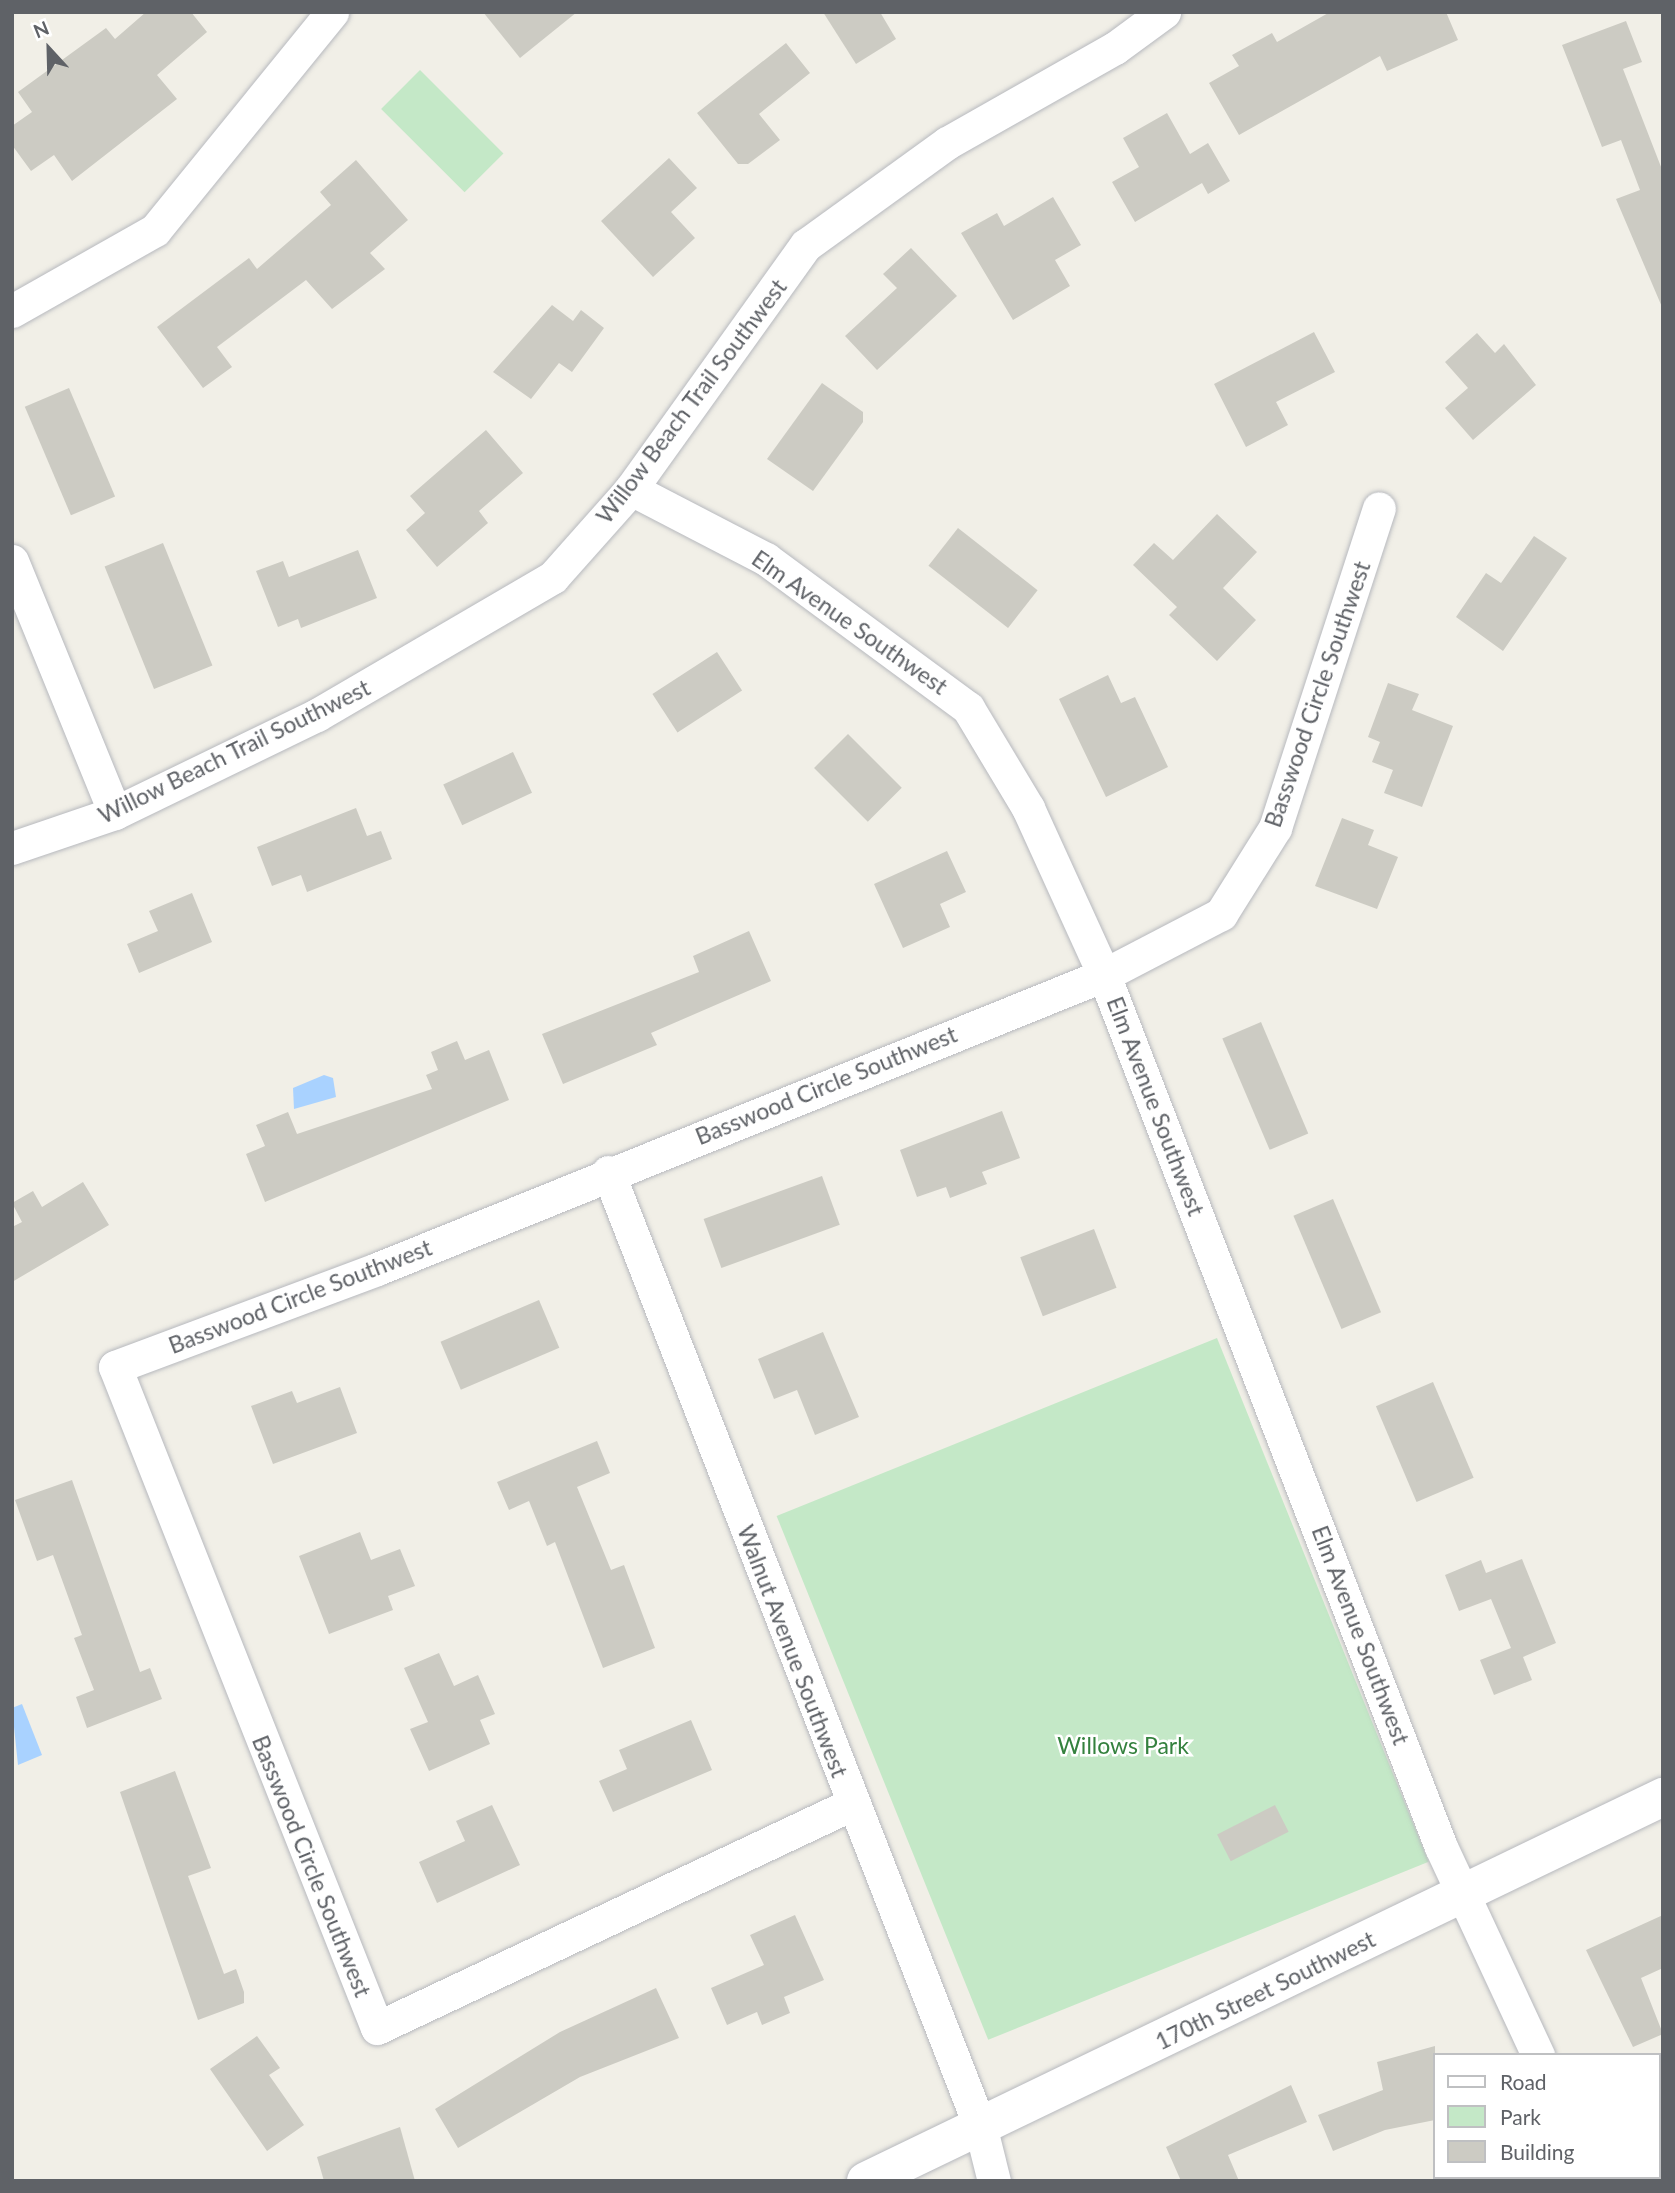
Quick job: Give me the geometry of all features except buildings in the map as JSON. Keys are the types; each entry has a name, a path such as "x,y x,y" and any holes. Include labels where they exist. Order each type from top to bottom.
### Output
{"street":[{"path":"12,311 155,230 332,12"},
{"name":"Willow Beach Trail Southwest","path":"12,848 116,813 317,715 553,577 631,489 806,245 947,143 1115,48 1164,12"},
{"name":"Elm Avenue Southwest","path":"631,489 766,559 968,708 1028,808 1104,975 1441,1847 1537,2053"},
{"name":"Basswood Circle Southwest","path":"852,1804 377,2028 115,1367 377,1269 608,1172 1104,975 1221,914 1275,828 1379,508"},
{"path":"12,561 116,813"},
{"name":"Walnut Avenue Southwest","path":"608,1172 852,1804 981,2129 994,2181"},
{"name":"170th Street Southwest","path":"866,2181 981,2129 1663,1797"}],"green space":[{"path":"420,70 503,153 465,192 381,109"},
{"name":"Willows Park","path":"1217,1338 1429,1862 988,2040 777,1516"}],"water":[{"path":"324,1075 333,1078 336,1097 294,1109 293,1088"},
{"path":"22,1704 42,1755 18,1765 12,1708"}]}
